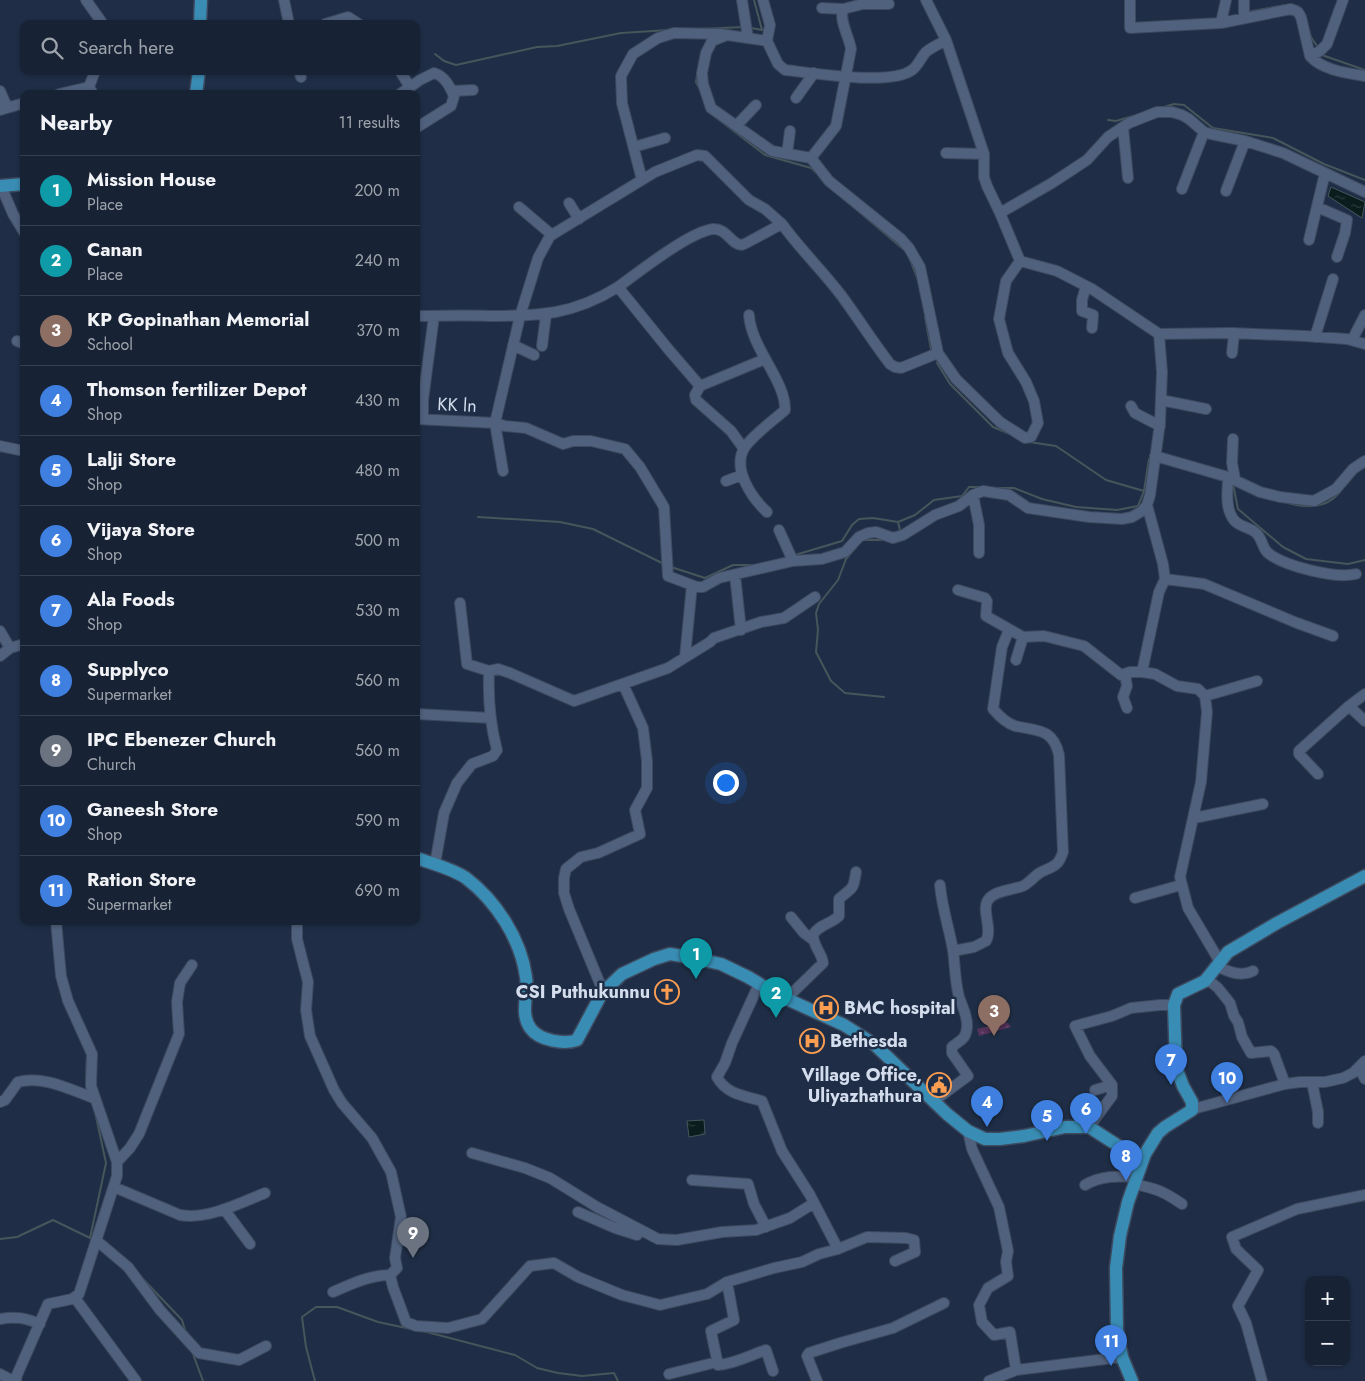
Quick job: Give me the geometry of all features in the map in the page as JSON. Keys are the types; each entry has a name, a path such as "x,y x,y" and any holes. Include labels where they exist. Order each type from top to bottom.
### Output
{"main road":[{"path":"200,20 201,0"},
{"path":"197,90 198,75"},
{"path":"0,186 20,184"},
{"path":"420,859 465,877 487,897 502,915 517,944 526,977 526,1016 530,1028 538,1035 559,1041 571,1042 577,1040 603,991 622,974 654,959 670,954 721,964 786,999 844,1025 874,1044 968,1131 985,1139 1024,1136 1065,1127 1089,1127 1142,1161"},
{"path":"1132,1381 1122,1357 1117,1329 1116,1268 1120,1236 1135,1181 1145,1154 1158,1133 1192,1110 1192,1102 1183,1086 1176,1067 1174,1005 1178,994 1206,978 1228,952 1365,876"}],"street":[{"path":"86,0 100,20"},
{"path":"284,0 288,20"},
{"path":"742,0 748,38"},
{"path":"763,0 770,25 767,41 778,64 785,70 846,77 884,77 912,70 927,52 946,40"},
{"path":"926,0 946,40 984,154 984,177 987,186 1020,262"},
{"path":"1130,0 1130,28 1221,23 1291,9 1298,12 1301,17 1310,56 1320,65 1354,75 1365,76"},
{"path":"1221,23 1226,0"},
{"path":"1244,0 1244,18"},
{"path":"1310,56 1320,51 1327,44 1343,0"},
{"path":"822,8 843,9 864,4 889,4"},
{"path":"811,158 836,126 851,49 842,19 843,9"},
{"path":"338,20 348,17 353,20"},
{"path":"642,180 622,103 621,76 633,54 658,38 674,33 727,35 767,41"},
{"path":"727,35 712,41 706,53 702,73 703,84 711,108 772,151 811,158 829,181 900,239 920,267 938,353 956,379 1000,422 1026,438 1032,437 1038,423 1034,402 1026,382 1008,353 999,319 1006,281 1020,262"},
{"path":"406,90 434,73 442,77 452,91 454,96 451,106 420,125"},
{"path":"796,98 814,73"},
{"path":"91,90 94,75"},
{"path":"402,75 410,87"},
{"path":"452,91 473,90"},
{"path":"0,91 4,109 20,104"},
{"path":"736,126 756,105"},
{"path":"1000,213 1087,160 1108,137 1128,123 1157,112 1172,112 1189,119 1204,132 1245,141 1283,153 1365,192"},
{"path":"1123,127 1128,178"},
{"path":"787,154 790,132"},
{"path":"1182,189 1204,132"},
{"path":"634,147 665,138"},
{"path":"1226,191 1245,141"},
{"path":"946,153 984,154"},
{"path":"503,471 495,423 520,316 538,258 552,235 642,180 697,155 705,156 749,200 765,209 782,224 794,241 805,251 841,295 890,364 901,368 938,353"},
{"path":"1309,240 1325,173"},
{"path":"0,186 20,225"},
{"path":"569,204 579,219"},
{"path":"519,207 552,235"},
{"path":"1317,207 1347,220 1345,233 1337,256"},
{"path":"420,316 546,315 583,305 603,297 680,243 702,232 713,229 722,231 741,245 782,224"},
{"path":"1020,262 1057,271 1086,286 1159,334 1315,336 1352,340 1365,344"},
{"path":"1315,336 1333,279"},
{"path":"1086,286 1082,300 1082,311 1093,315 1092,328"},
{"path":"618,287 700,386"},
{"path":"542,346 546,315"},
{"path":"749,315 752,334 778,384 785,405 784,410 744,449 740,462 742,475 756,501 767,512"},
{"path":"1352,340 1365,315"},
{"path":"420,419 434,316"},
{"path":"1142,672 1157,600 1165,579 1163,564 1147,505 1160,426 1162,372 1159,334"},
{"path":"1232,353 1234,334"},
{"path":"513,344 534,355"},
{"path":"744,449 731,431 696,400 695,396 700,386 765,359"},
{"path":"1161,400 1206,409"},
{"path":"1131,406 1135,413 1160,426"},
{"name":"KK ln","path":"420,419 495,423 526,428 563,444 573,441 591,441 624,449 640,467 664,507 668,576 692,584"},
{"path":"1233,439 1232,478 1228,498 1230,515 1242,526 1255,532 1268,553 1289,564 1332,574 1350,576 1356,574"},
{"path":"0,446 20,450"},
{"path":"1155,456 1232,478 1260,492 1280,497 1314,501 1336,490 1353,469 1365,461"},
{"path":"726,481 742,475"},
{"path":"685,657 692,584 696,587 703,587 719,578 793,562 822,560 845,552 859,537 868,533 876,532 893,538 903,535 935,515 959,506 973,495 983,491 1009,495 1028,508 1089,517 1127,518 1142,512 1147,505"},
{"path":"973,495 978,525 979,552"},
{"path":"779,530 793,562"},
{"path":"735,575 741,630"},
{"path":"1165,579 1204,584 1333,636"},
{"path":"958,590 985,598 987,601 986,616 1023,638 1044,636 1084,646 1121,675 1142,672 1155,674 1177,686 1198,689 1205,696 1207,712 1201,782 1180,877 1188,908 1218,964 1224,970 1245,975 1253,971"},
{"path":"460,603 467,664 489,671 498,669 510,673 574,701 668,668 714,638 761,622 784,618 815,597"},
{"path":"953,951 974,947 986,941 989,932 986,903 989,898 995,894 1029,883 1036,875 1056,865 1063,852 1060,755 1057,745 1049,735 1032,728 1013,725 993,709 1002,647 1009,630"},
{"path":"0,631 10,648"},
{"path":"1016,660 1023,638"},
{"path":"0,656 10,648 20,645"},
{"path":"435,864 444,813 457,783 472,764 494,756 497,750 488,694 489,671"},
{"path":"1125,674 1127,686 1123,697 1127,708"},
{"path":"1205,696 1257,682"},
{"path":"603,991 569,909 564,893 564,878 566,869 581,857 598,853 640,834 634,810 647,788 647,761 643,728 623,684"},
{"path":"1318,774 1299,754 1299,751 1365,694"},
{"path":"1349,706 1365,721"},
{"path":"420,714 491,718"},
{"path":"1194,818 1262,804"},
{"path":"812,939 815,931 839,916 838,899 853,887 856,872"},
{"path":"934,1101 968,1076 952,1053 952,1048 961,1041 968,1028 955,977 953,951 942,907 940,885"},
{"path":"1135,898 1182,885"},
{"path":"786,999 823,963 822,957 812,939 804,933 791,916"},
{"path":"0,1374 14,1381 48,1304 75,1298 79,1294 117,1176 117,1162 91,1086 92,1054 68,1001 60,976 56,925"},
{"path":"297,925 298,940 308,982 306,1010 310,1036 334,1090 372,1138 391,1172 401,1217 395,1258 397,1268 390,1275 379,1275 333,1292"},
{"path":"117,1162 130,1148 139,1134 179,1034 177,1002 180,984 192,965"},
{"path":"1206,978 1218,988 1230,1003 1242,1037 1251,1053 1271,1051 1274,1054 1285,1084"},
{"path":"759,984 725,1063 717,1077 722,1086 736,1094 762,1101 782,1150 814,1203 838,1249"},
{"path":"1089,1127 1112,1096 1112,1085 1086,1049 1075,1026 1112,1016 1131,1008 1160,1004 1174,1005"},
{"path":"1192,1107 1197,1108 1285,1084 1325,1082 1343,1078 1362,1064 1365,1079"},
{"path":"0,1102 5,1100 18,1082 35,1080 51,1083 94,1098"},
{"path":"1312,1082 1318,1112 1318,1123"},
{"path":"1095,1090 1112,1085"},
{"path":"968,1131 972,1149 999,1207 1008,1251 1006,1262 1008,1276 988,1288 979,1305 982,1322 994,1335 1010,1332 1016,1370"},
{"path":"472,1153 525,1168 550,1178 604,1211 658,1239"},
{"path":"1085,1185 1092,1181 1119,1176 1167,1193 1182,1204"},
{"path":"692,1180 748,1184 754,1204 766,1227"},
{"path":"114,1187 180,1215 188,1216 224,1209 265,1192"},
{"path":"1262,1381 1246,1323 1238,1306 1258,1270 1236,1249 1232,1237 1297,1209 1365,1195"},
{"path":"578,1212 638,1236 677,1240 722,1232 756,1230 790,1218 814,1203"},
{"path":"224,1209 250,1244"},
{"path":"390,1275 406,1322 416,1326 448,1328 482,1319 530,1266 554,1263 578,1277 622,1295 660,1305 707,1294 726,1282 802,1262 868,1237 914,1240 914,1252 895,1261"},
{"path":"96,1240 128,1267 160,1310 199,1353 239,1360 266,1346"},
{"path":"726,1282 734,1320 711,1331 718,1365 730,1364 750,1354 766,1350 772,1371"},
{"path":"75,1298 136,1381"},
{"path":"817,1381 808,1356 810,1353 893,1328 944,1303"},
{"path":"0,1319 11,1317 25,1318 40,1324"},
{"path":"989,1381 1016,1370 1122,1357"},
{"path":"669,1374 717,1362"}],"shaded area":[{"path":"1007,1022 1011,1027 979,1036 977,1029"}],"water":[{"path":"1331,187 1365,202 1362,218 1328,196"},
{"path":"704,1120 705,1134 689,1137 687,1121"}],"waterway":[{"path":"751,28 762,30 754,0"},
{"path":"1247,12 1286,5"},
{"path":"1291,5 1300,8"},
{"path":"1307,23 1311,37 1317,46"},
{"path":"701,29 743,27"},
{"path":"435,54 444,61 456,65 537,47 557,46 621,33 669,30"},
{"path":"1322,55 1365,70"},
{"path":"697,75 696,82 701,92"},
{"path":"1164,107 1174,104 1184,105 1213,128 1273,138 1324,164 1365,180"},
{"path":"1108,120 1116,121 1133,116"},
{"path":"718,119 765,155 811,168 819,175"},
{"path":"844,199 903,249"},
{"path":"909,257 918,280"},
{"path":"925,317 931,349"},
{"path":"937,363 950,384 993,427 1010,434"},
{"path":"1029,442 1056,446 1106,480 1144,491"},
{"path":"998,488 1014,488 1042,499 1076,507 1117,510 1138,506 1144,491 1149,459"},
{"path":"1233,484 1238,509 1283,547 1306,559 1348,564 1365,560"},
{"path":"795,555 842,541 852,525 859,519 873,518 898,522 915,515 934,500 962,496 969,487 980,487"},
{"path":"1288,503 1302,506 1322,505 1339,493"},
{"path":"478,517 560,522 593,529 664,564"},
{"path":"898,522 900,530"},
{"path":"863,540 885,540"},
{"path":"858,545 846,559 838,580 819,604 816,613 818,630 816,652 831,681 845,693 884,697"},
{"path":"671,567 705,578 733,565 752,565"},
{"path":"86,1083 87,1053"},
{"path":"0,1239 17,1237 53,1220 90,1238 106,1163 95,1112"},
{"path":"143,1279 182,1320 186,1333"},
{"path":"315,1381 306,1347 302,1317 316,1307 337,1307 378,1322 411,1329"},
{"path":"423,1331 515,1355 537,1368 582,1376 614,1373 618,1381"},
{"path":"193,1354 203,1381"}],"place":[{"name":"Mission House","path":"696,979"},
{"name":"CSI Puthukunnu","path":"667,992"},
{"name":"BMC hospital","path":"826,1008"},
{"name":"Canan","path":"776,1018"},
{"name":"KP Gopinathan Memorial","path":"994,1036"},
{"name":"Bethesda","path":"812,1041"},
{"name":"Village Office, Uliyazhathura","path":"939,1085"},
{"name":"Ala Foods","path":"1171,1085"},
{"name":"Ganeesh Store","path":"1227,1103"},
{"name":"Thomson fertilizer Depot","path":"987,1127"},
{"name":"Vijaya Store","path":"1086,1134"},
{"name":"Lalji Store","path":"1047,1141"},
{"name":"Supplyco","path":"1126,1181"},
{"name":"IPC Ebenezer Church","path":"413,1258"},
{"name":"Ration Store","path":"1111,1366"}]}
